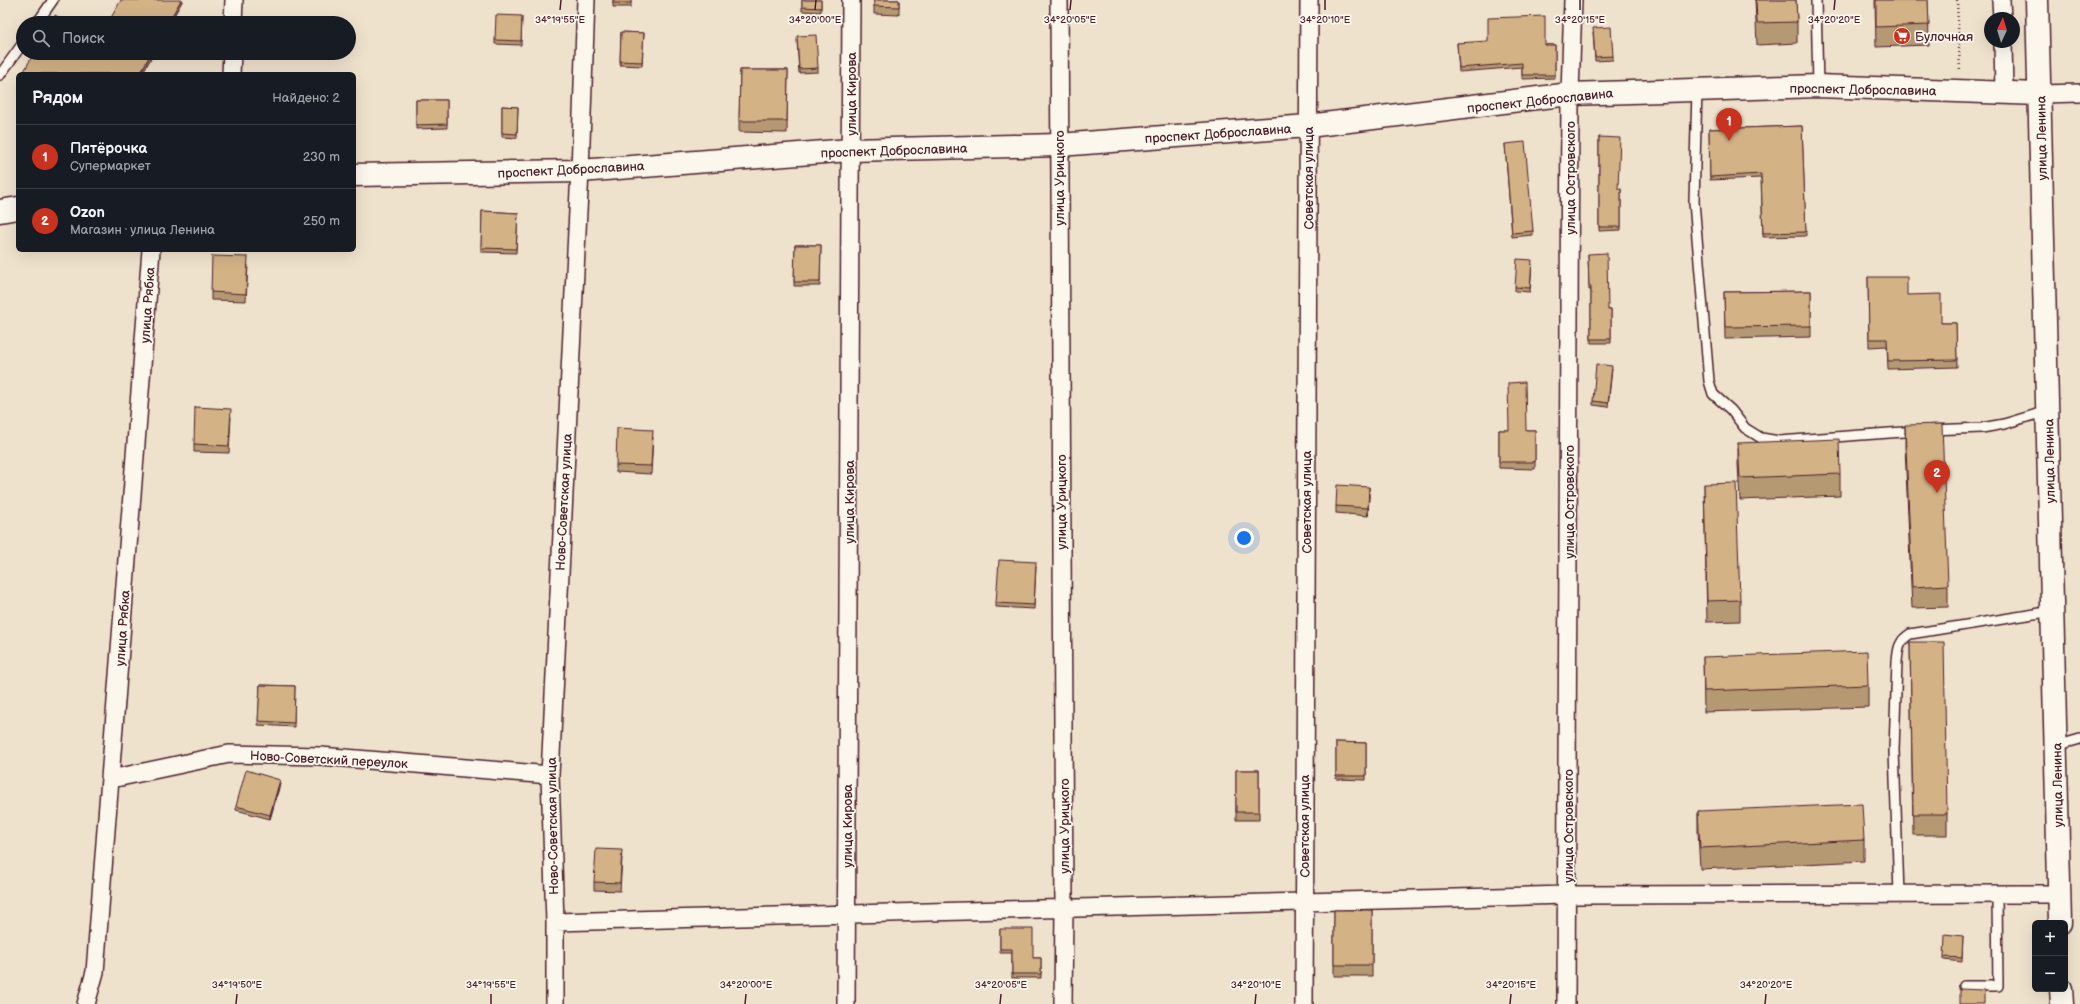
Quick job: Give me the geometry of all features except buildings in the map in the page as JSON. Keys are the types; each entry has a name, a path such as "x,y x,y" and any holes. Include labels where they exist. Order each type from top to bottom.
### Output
{"street":[{"path":"233,16 234,0"},
{"name":"Ново-Советская улица","path":"555,1004 555,922 550,775 580,171 586,0"},
{"name":"улица Кирова","path":"846,1004 851,0"},
{"name":"улица Урицкого","path":"1059,0 1064,908 1063,1004"},
{"name":"Советская улица","path":"1304,1004 1303,902 1309,0"},
{"name":"улица Островского","path":"1566,1004 1570,94 1573,0"},
{"path":"2001,0 2002,12"},
{"name":"улица Ленина","path":"2037,0 2060,920"},
{"path":"2002,48 2004,93"},
{"path":"231,72 232,60"},
{"name":"проспект Доброславина","path":"356,175 580,171 850,150 1059,144 1308,126 1570,94 1818,86 2040,94 2080,93"},
{"path":"0,211 16,208"},
{"name":"улица Рябка","path":"86,1004 95,972 151,252"},
{"name":"Ново-Советский переулок","path":"110,779 229,754 320,756 550,775"},
{"path":"555,922 1567,895 2060,894"},
{"path":"2061,992 2062,1004"}],"lane":[{"path":"42,16 53,0"},
{"path":"1816,0 1818,86"},
{"path":"0,75 16,53"},
{"path":"1697,89 1694,202 1709,381 1713,394 1731,410 1745,428 1761,438 1779,441 1802,440 1933,429 1982,428 2004,424 2048,411"},
{"path":"1899,894 1894,750 1898,695 1898,648 1902,639 1910,634 2053,611"},
{"path":"2056,746 2080,740"},
{"path":"1964,986 1998,986 1997,894"}],"path":[{"path":"1958,0 1960,91"}],"place":[{"name":"Булочная","path":"1902,36"},
{"name":"Пятёрочка","path":"1729,141"},
{"name":"Ozon","path":"1937,493"}]}
